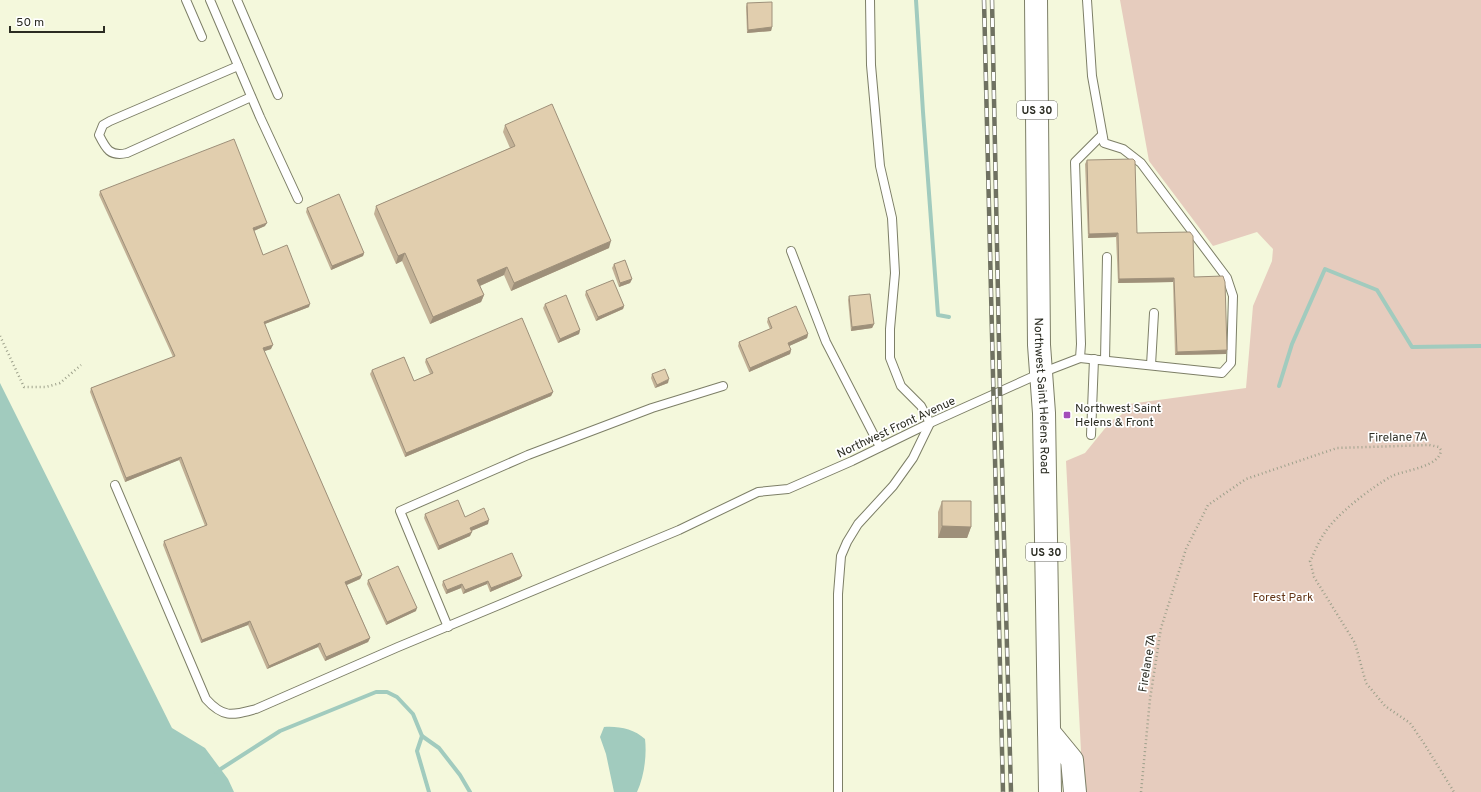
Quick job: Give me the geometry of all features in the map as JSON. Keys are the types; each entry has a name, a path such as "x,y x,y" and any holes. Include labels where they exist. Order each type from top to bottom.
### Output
{"main road":[{"name":"Northwest Saint Helens Road","path":"1036,0 1039,345 1044,413 1050,792"},
{"path":"1049,732 1072,760 1075,792"}],"lane":[{"path":"186,0 202,37"},
{"path":"210,0 251,97 298,199"},
{"path":"237,0 278,95"},
{"path":"838,792 838,594 841,556 846,542 858,524 893,486 913,458 930,423 921,406 901,386 890,358 890,329 895,273 893,226 880,166 871,64 870,0"},
{"path":"1087,0 1092,76 1104,143 1123,149 1140,163 1227,278 1233,296 1231,363 1222,373 1094,358 1080,358 1075,162 1102,135"},
{"path":"238,66 110,121 103,125 99,135 106,149 112,154 124,154 251,97"},
{"path":"791,251 826,342 880,447"},
{"path":"1105,360 1107,257"},
{"path":"1151,365 1154,313"},
{"name":"Northwest Front Avenue","path":"115,485 206,699 215,710 226,714 236,714 256,709 448,626 679,530 758,492 788,488 1041,373 1080,358"},
{"path":"1090,434 1094,358"},
{"path":"448,626 400,511 528,455 652,408 723,386"}],"path":[{"path":"0,336 24,387 46,387 60,383 80,365"},
{"name":"Firelane 7A","path":"1141,792 1150,699 1161,628 1186,549 1208,505 1246,479 1337,448 1429,445 1439,447 1441,450 1437,459 1431,463 1393,476 1352,504 1324,532 1310,561 1314,577 1355,643 1366,683 1385,706 1410,723 1454,792"}],"green space":[{"name":"Forest Park","path":"1120,0 1481,0 1481,792 1087,792 1087,790 1083,790 1066,461 1085,453 1111,421 1121,415 1129,404 1246,388 1253,306 1272,261 1273,249 1257,232 1213,246 1149,161"}],"water":[{"path":"0,383 172,728 205,748 228,779 234,792 0,792"},
{"path":"604,727 626,729 645,739 646,752 644,766 637,792 614,792 606,754 600,737"}],"building":[{"path":"772,2 772,27 748,30 747,3"},
{"path":"552,104 611,241 514,283 507,267 477,280 484,295 433,317 405,253 398,256 376,206 515,146 505,125"},
{"path":"234,139 267,223 253,228 263,255 287,245 310,304 264,322 273,345 263,348 362,575 345,582 370,638 326,657 320,643 269,666 250,621 202,640 164,541 207,525 181,457 126,478 91,388 175,356 100,191"},
{"path":"1133,159 1135,161 1137,233 1190,232 1193,236 1194,277 1223,276 1225,282 1227,350 1177,352 1174,278 1119,279 1118,233 1089,234 1087,160"},
{"path":"339,194 364,253 332,266 307,208"},
{"path":"625,260 632,279 620,283 614,264"},
{"path":"613,280 624,306 598,317 586,291"},
{"path":"870,294 874,324 852,327 849,296"},
{"path":"566,295 580,330 560,339 545,304"},
{"path":"796,306 808,334 788,343 791,350 750,368 739,342 772,328 768,318"},
{"path":"522,318 553,392 406,453 372,370 404,357 414,381 433,373 426,359"},
{"path":"665,369 669,379 657,385 652,374"},
{"path":"458,500 465,517 484,508 489,520 470,528 472,532 439,546 425,514"},
{"path":"942,501 971,501 971,527 942,526"},
{"path":"512,553 522,576 491,588 488,581 465,590 462,584 447,590 443,581"},
{"path":"398,566 417,608 387,622 368,580"}],"waterway":[{"path":"916,0 938,315 949,317"},
{"path":"1279,386 1292,344 1325,269 1377,290 1412,347 1481,346"},
{"path":"216,772 280,731 376,692 387,692 397,697 413,714 422,736 439,748 460,775 470,792"},
{"path":"422,736 417,751 429,792"}],"railway":[{"path":"984,0 1003,792"},
{"path":"992,0 1000,393 1011,792"}],"place":[{"name":"Northwest Saint Helens & Front","path":"1067,415"}]}
